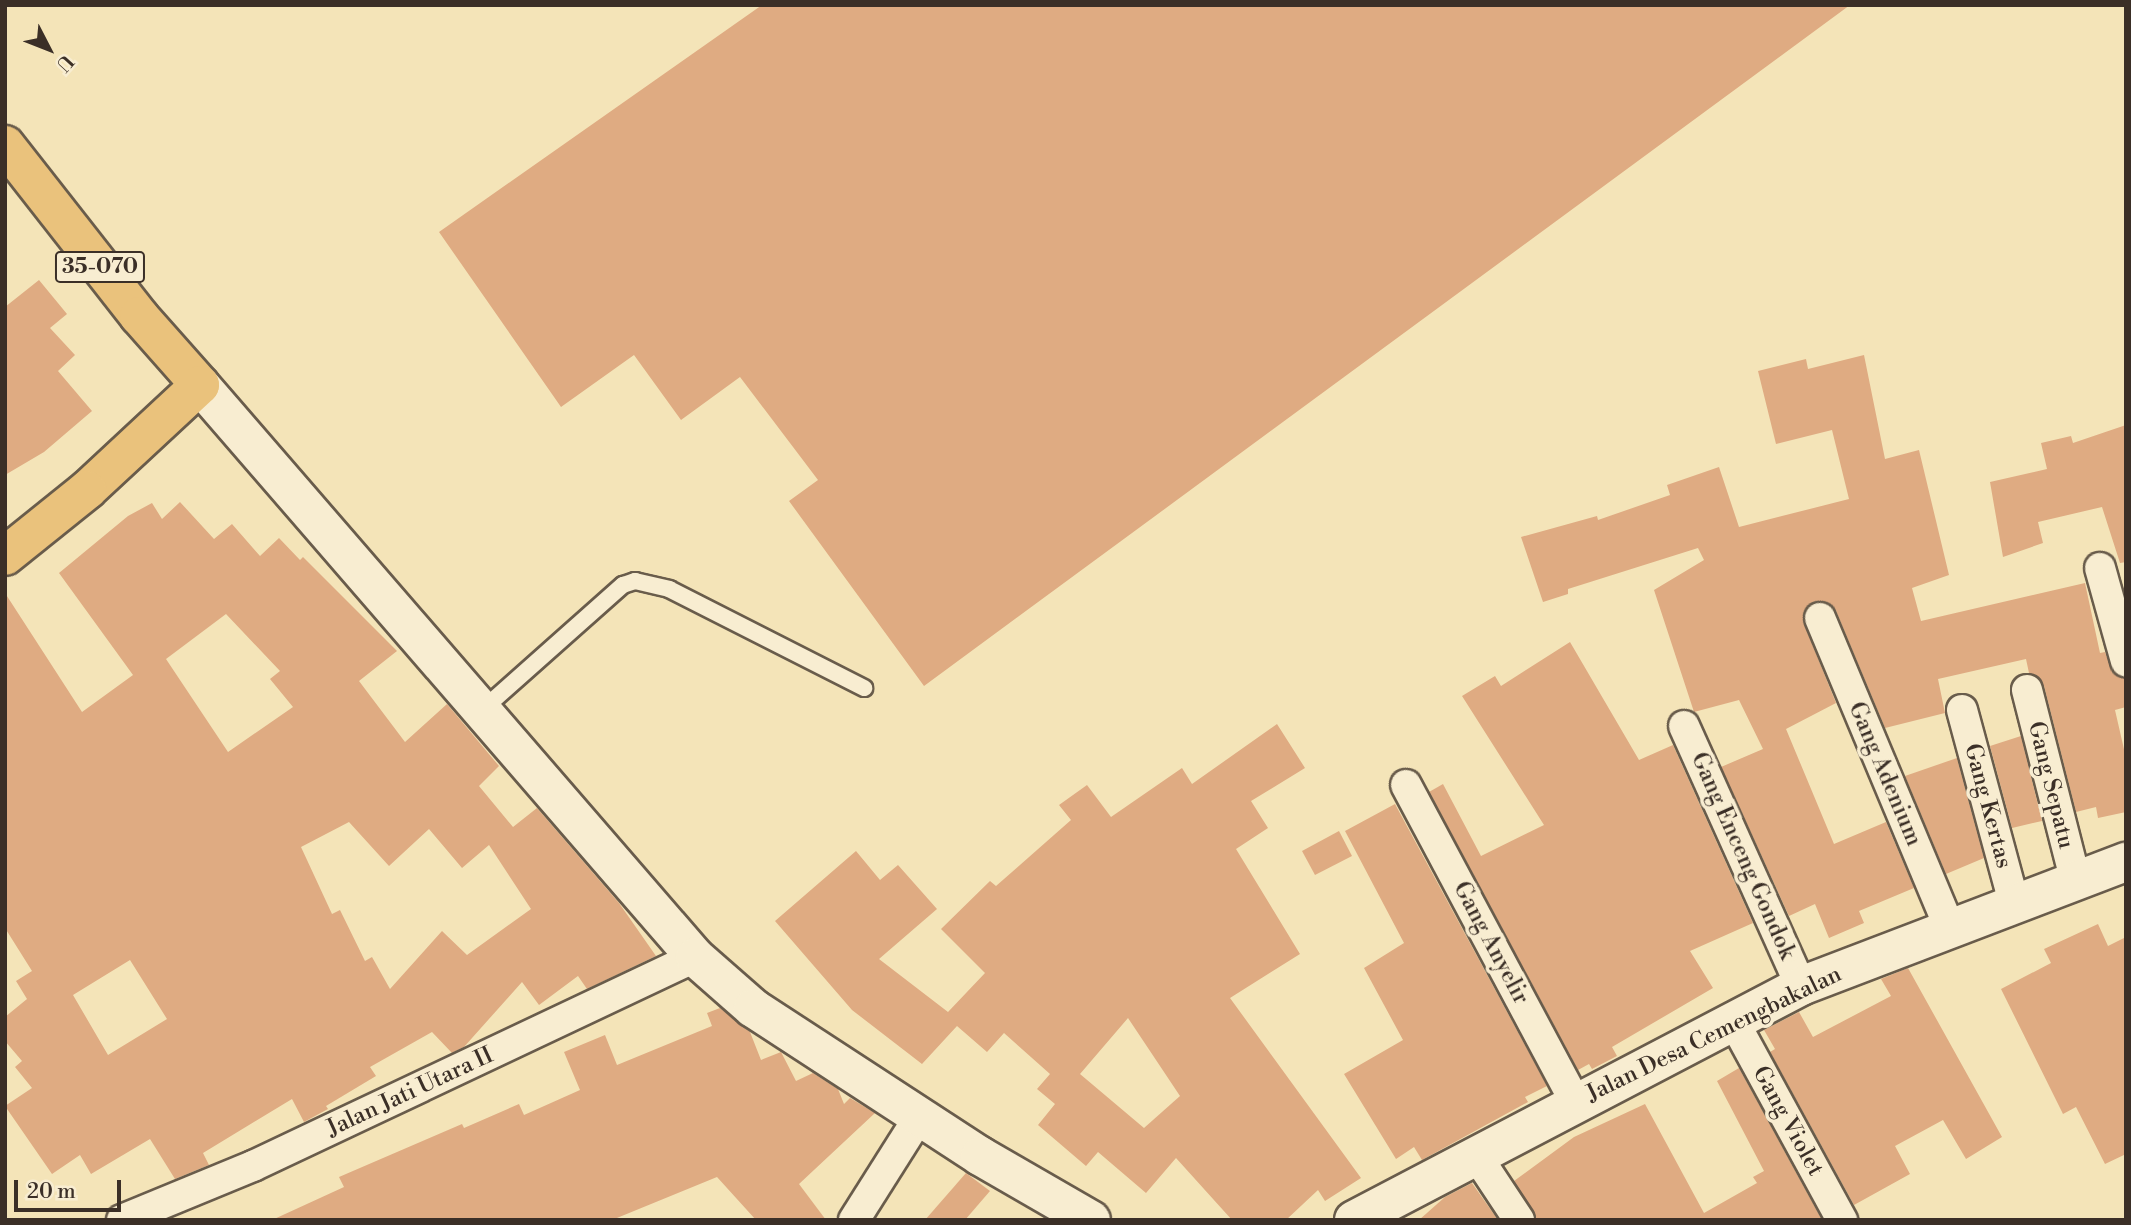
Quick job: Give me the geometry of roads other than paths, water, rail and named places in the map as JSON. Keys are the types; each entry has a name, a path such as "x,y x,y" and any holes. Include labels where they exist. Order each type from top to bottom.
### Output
{"main road":[{"name":"35-070","path":"5,145 139,316 200,384"},
{"path":"5,556 87,490 200,384 695,957 753,1009 919,1117 1091,1220"},
{"name":"Jalan Desa Cemengbakalan","path":"1354,1220 1801,986 2075,879 2126,862"}],"street":[{"path":"2100,568 2126,661"},
{"name":"Gang Adenium","path":"1820,618 1950,929"},
{"name":"Gang Sepatu","path":"2027,690 2075,879"},
{"name":"Gang Kertas","path":"1962,710 2014,903"},
{"name":"Gang Enceng Gondok","path":"1684,726 1801,986"},
{"name":"Gang Anyelir","path":"1406,785 1575,1102"},
{"name":"Jalan Jati Utara II","path":"121,1220 253,1166 695,957"},
{"name":"Gang Violet","path":"1734,1022 1842,1220"},
{"path":"854,1220 919,1117"},
{"path":"1476,1155 1519,1220"}],"lane":[{"path":"481,711 623,585 635,581 669,589 864,688"}]}
